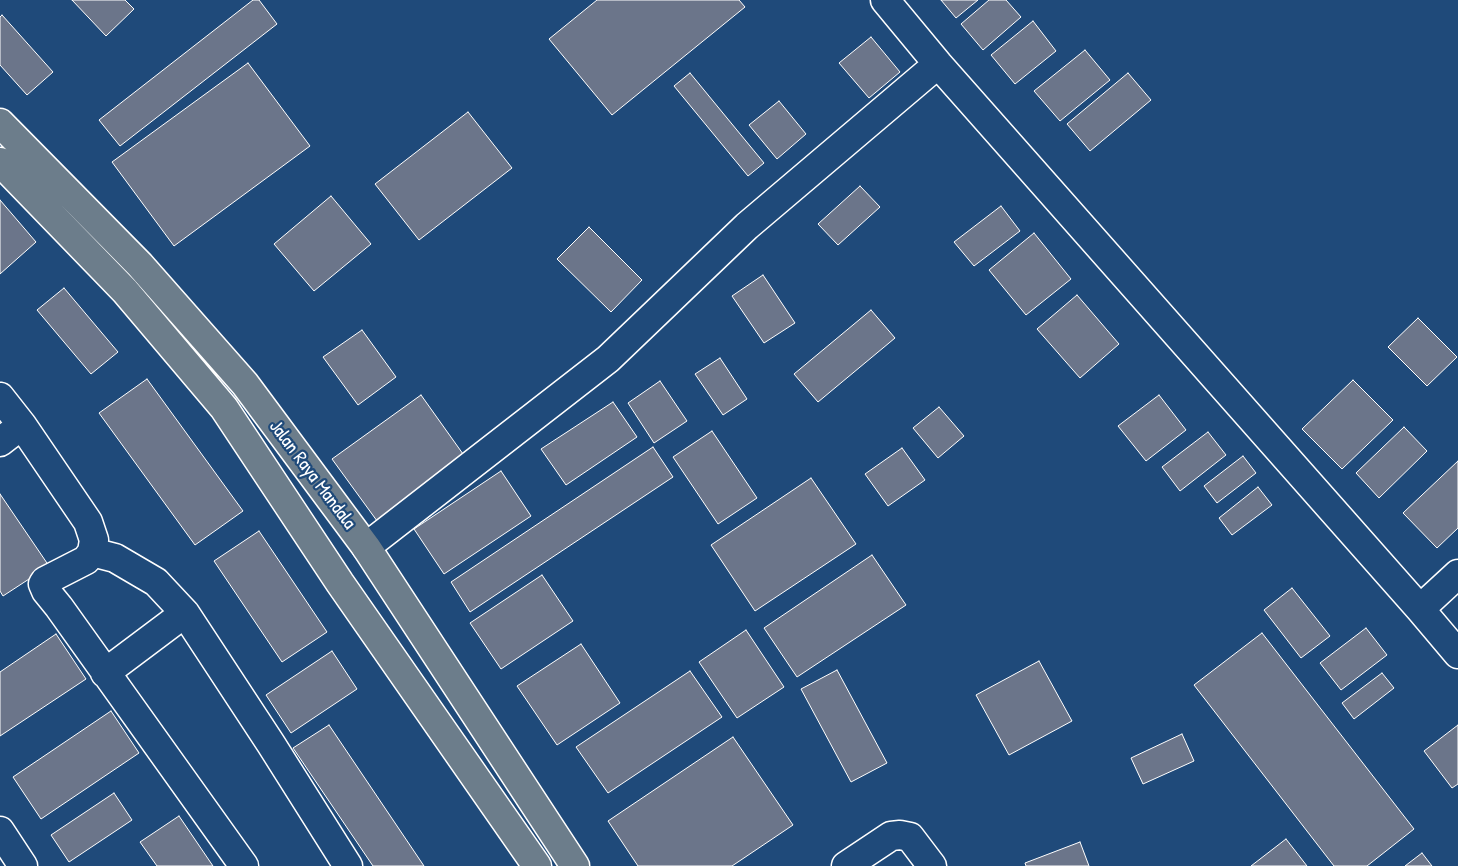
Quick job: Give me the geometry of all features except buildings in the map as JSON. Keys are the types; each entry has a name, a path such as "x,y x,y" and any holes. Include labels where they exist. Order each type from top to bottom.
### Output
{"highway":[{"name":"Jalan Raya Mandala","path":"0,123 140,265 245,384 366,548 575,866"},
{"name":"Jalan Raya Mandala","path":"0,162 126,291 224,408 340,583 537,866"},
{"path":"432,715 461,692"}],"street":[{"path":"886,0 938,64 1458,654"},
{"path":"366,548 608,359 747,226 938,64"},
{"path":"0,398 22,425 88,522 94,540 92,552 86,560 43,584 46,591 244,866"},
{"path":"0,442 22,425"},
{"path":"92,552 115,558 156,582 185,613 348,866"},
{"path":"1420,609 1458,574"},
{"path":"105,672 185,613"},
{"path":"0,831 23,866"},
{"path":"846,866 891,836 900,835 910,837 932,866"}]}
